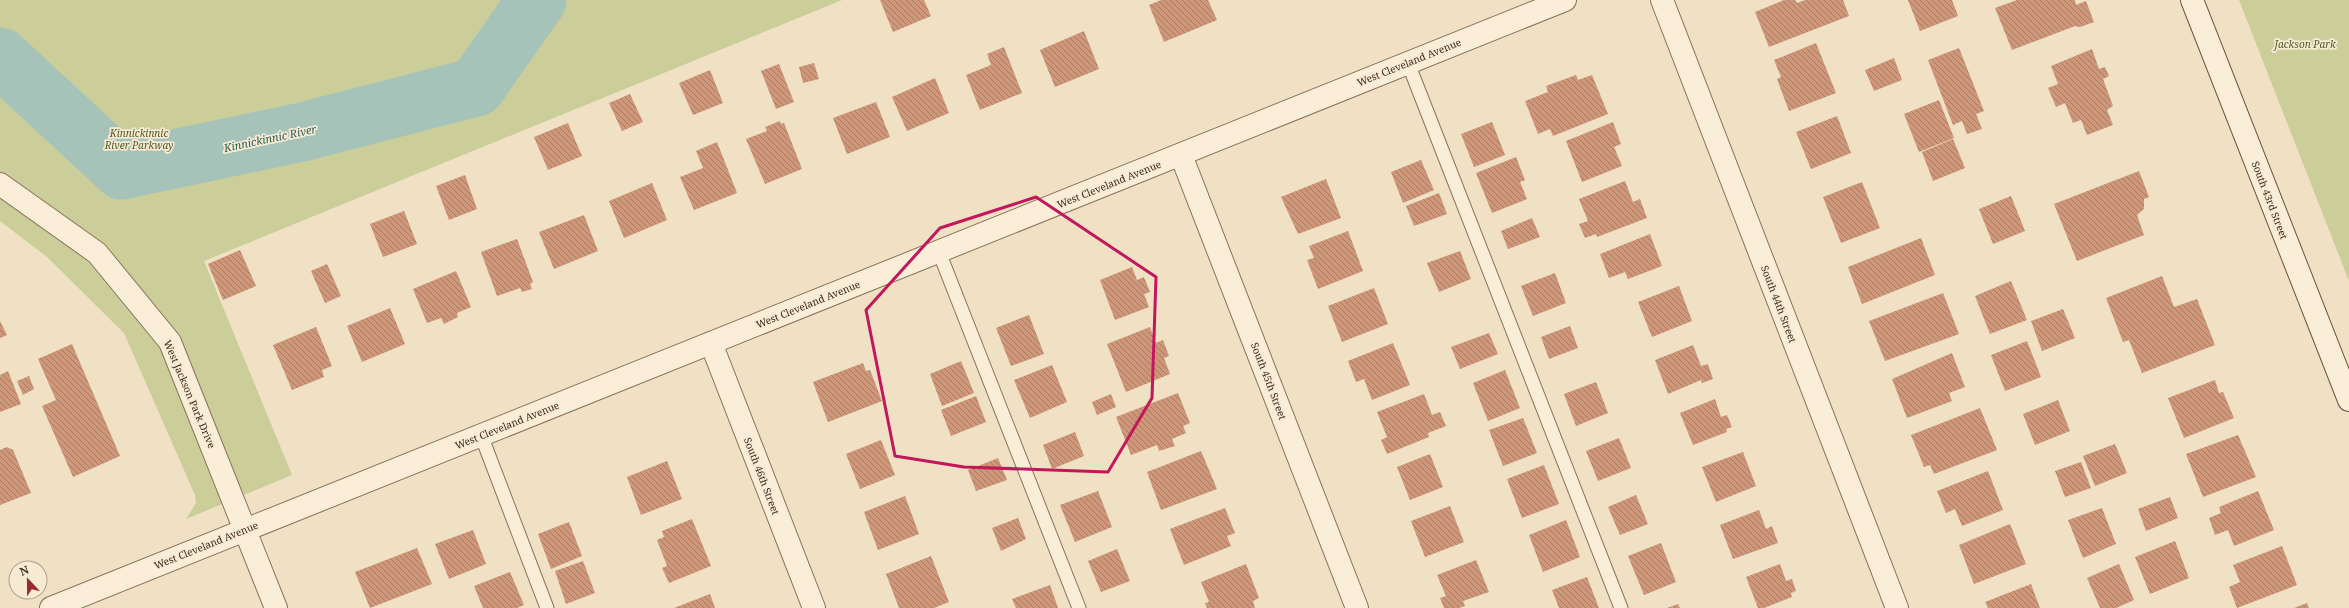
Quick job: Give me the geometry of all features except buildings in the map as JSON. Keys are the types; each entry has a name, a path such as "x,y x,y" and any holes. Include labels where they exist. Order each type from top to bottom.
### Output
{"street":[{"name":"West Cleveland Avenue","path":"51,608 1565,0"},
{"name":"South 44th Street","path":"1662,0 1897,608"},
{"name":"South 43rd Street","path":"2192,0 2349,400"},
{"name":"South 45th Street","path":"1181,155 1357,608"},
{"name":"West Jackson Park Drive","path":"0,184 97,253 170,342 276,608"},
{"name":"South 46th Street","path":"711,343 814,608"}],"lane":[{"path":"1408,63 1621,608"},
{"path":"939,252 1079,608"},
{"path":"480,435 547,608"}],"highlighted area":[{"path":"1036,197 1156,277 1152,398 1108,472 964,467 895,456 866,310 940,228"}],"green space":[{"name":"Kinnickinnic River Parkway","path":"0,0 842,0 204,261 292,475 186,519 196,503 195,495 124,333 47,257 0,221"},
{"name":"Jackson Park","path":"2239,0 2349,0 2349,281"}],"waterway":[{"name":"Kinnickinnic River","path":"0,57 122,170 302,132 476,87 537,0"}]}
